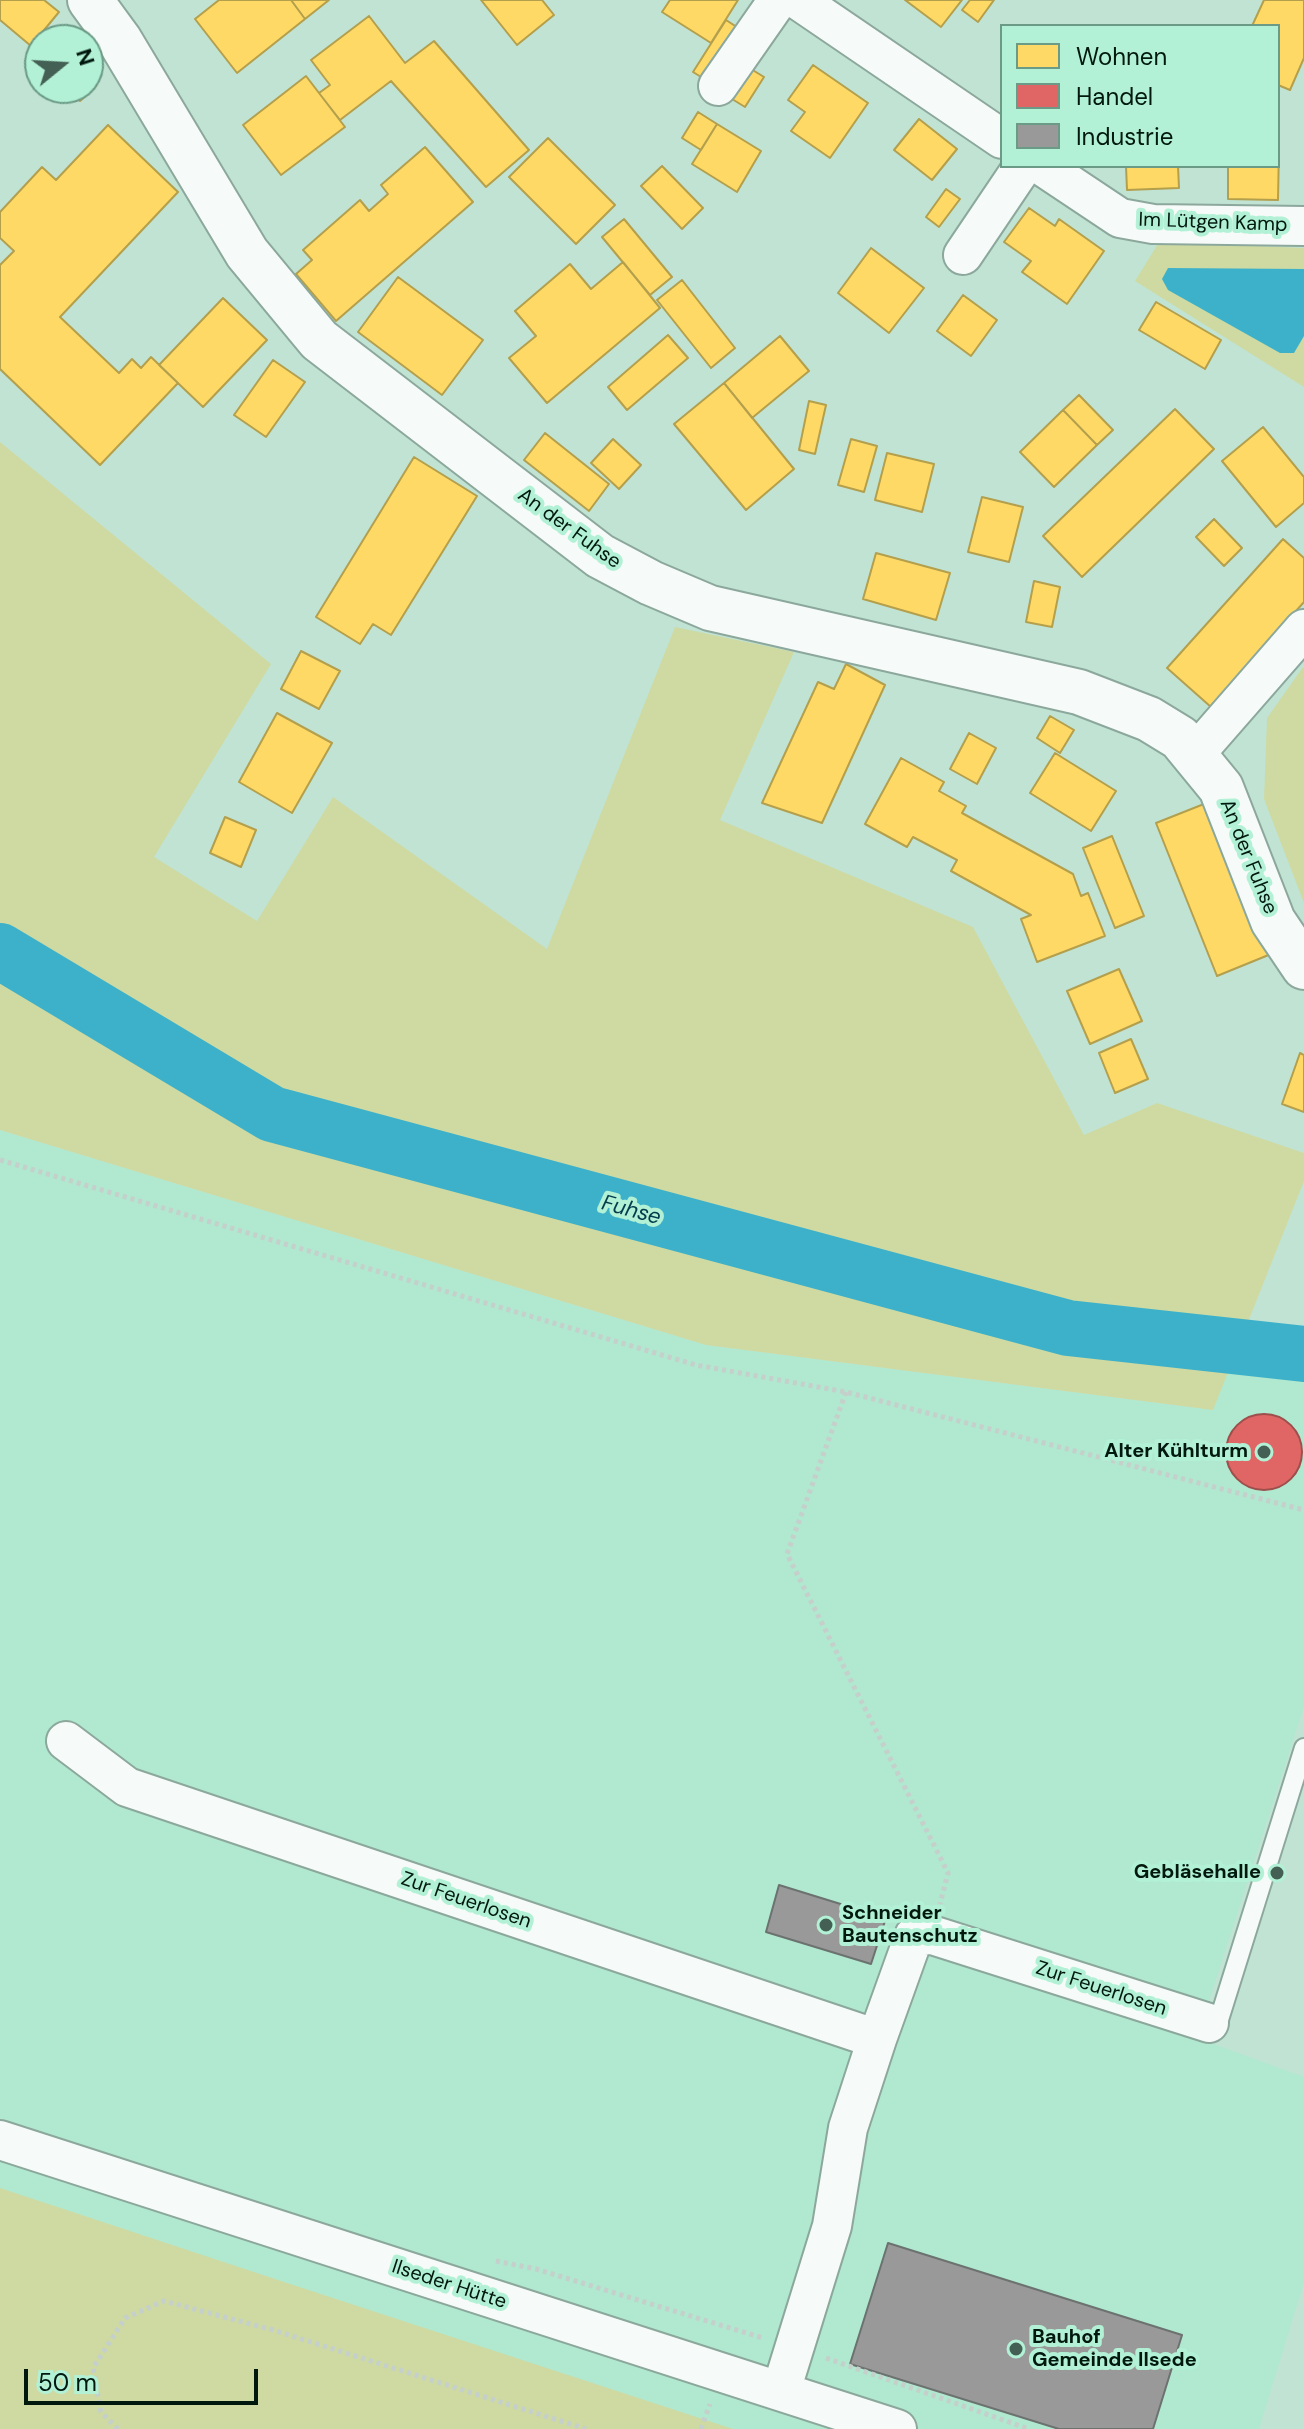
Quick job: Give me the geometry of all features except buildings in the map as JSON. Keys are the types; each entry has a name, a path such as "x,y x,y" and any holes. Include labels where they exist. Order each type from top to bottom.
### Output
{"street":[{"name":"An der Fuhse","path":"90,0 120,41 247,253 319,340 600,556 651,583 710,608 1079,692 1149,719 1180,738 1221,788 1273,921 1304,967"},
{"path":"718,86 778,0"},
{"path":"798,0 1000,138"},
{"path":"963,255 1022,168"},
{"name":"Im Lütgen Kamp","path":"1045,168 1120,218 1153,224 1304,226"},
{"path":"1195,754 1304,629"},
{"name":"Zur Feuerlosen","path":"66,1741 127,1787 877,2039"},
{"path":"781,2391 832,2226 848,2128 877,2039 914,1936 932,1935"},
{"name":"Zur Feuerlosen","path":"932,1935 1209,2023"},
{"name":"Ilseder Hütte","path":"0,2140 897,2429"}],"lane":[{"path":"1209,2023 1217,2026 1304,1748"}],"path":[{"path":"0,1160 696,1365 846,1392 1304,1510"},
{"path":"846,1392 787,1554 948,1873 932,1935"},
{"path":"118,2429 101,2412 93,2368 125,2318 164,2301 273,2330 586,2429"},
{"path":"701,2429 706,2414"}],"shaded area":[{"path":"1159,242 1304,248 1304,387 1135,281"},
{"path":"0,442 271,664 154,857 257,921 333,797 547,949 675,627 794,652 720,820 973,927 1084,1135 1157,1103 1304,1153 1304,1181 1213,1410 706,1345 0,1130"},
{"path":"1303,667 1304,903 1264,799 1267,718"},
{"path":"0,1130 706,1345 1213,1410 1229,1363 1304,1371 1304,1706 1197,2038 1304,2077 1304,2282 1259,2429 0,2429"},
{"path":"0,2188 281,2281 733,2429 0,2429"}],"water":[{"path":"1168,268 1304,269 1304,336 1294,353 1280,353 1168,290 1162,279"}],"waterway":[{"name":"Fuhse","path":"0,951 272,1114 1068,1328 1304,1354"}],"place":[{"name":"Alter Kühlturm","path":"1264,1452"},
{"name":"Gebläsehalle","path":"1277,1873"},
{"name":"Schneider Bautenschutz","path":"826,1925"},
{"name":"Bauhof Gemeinde Ilsede","path":"1016,2349"}]}
